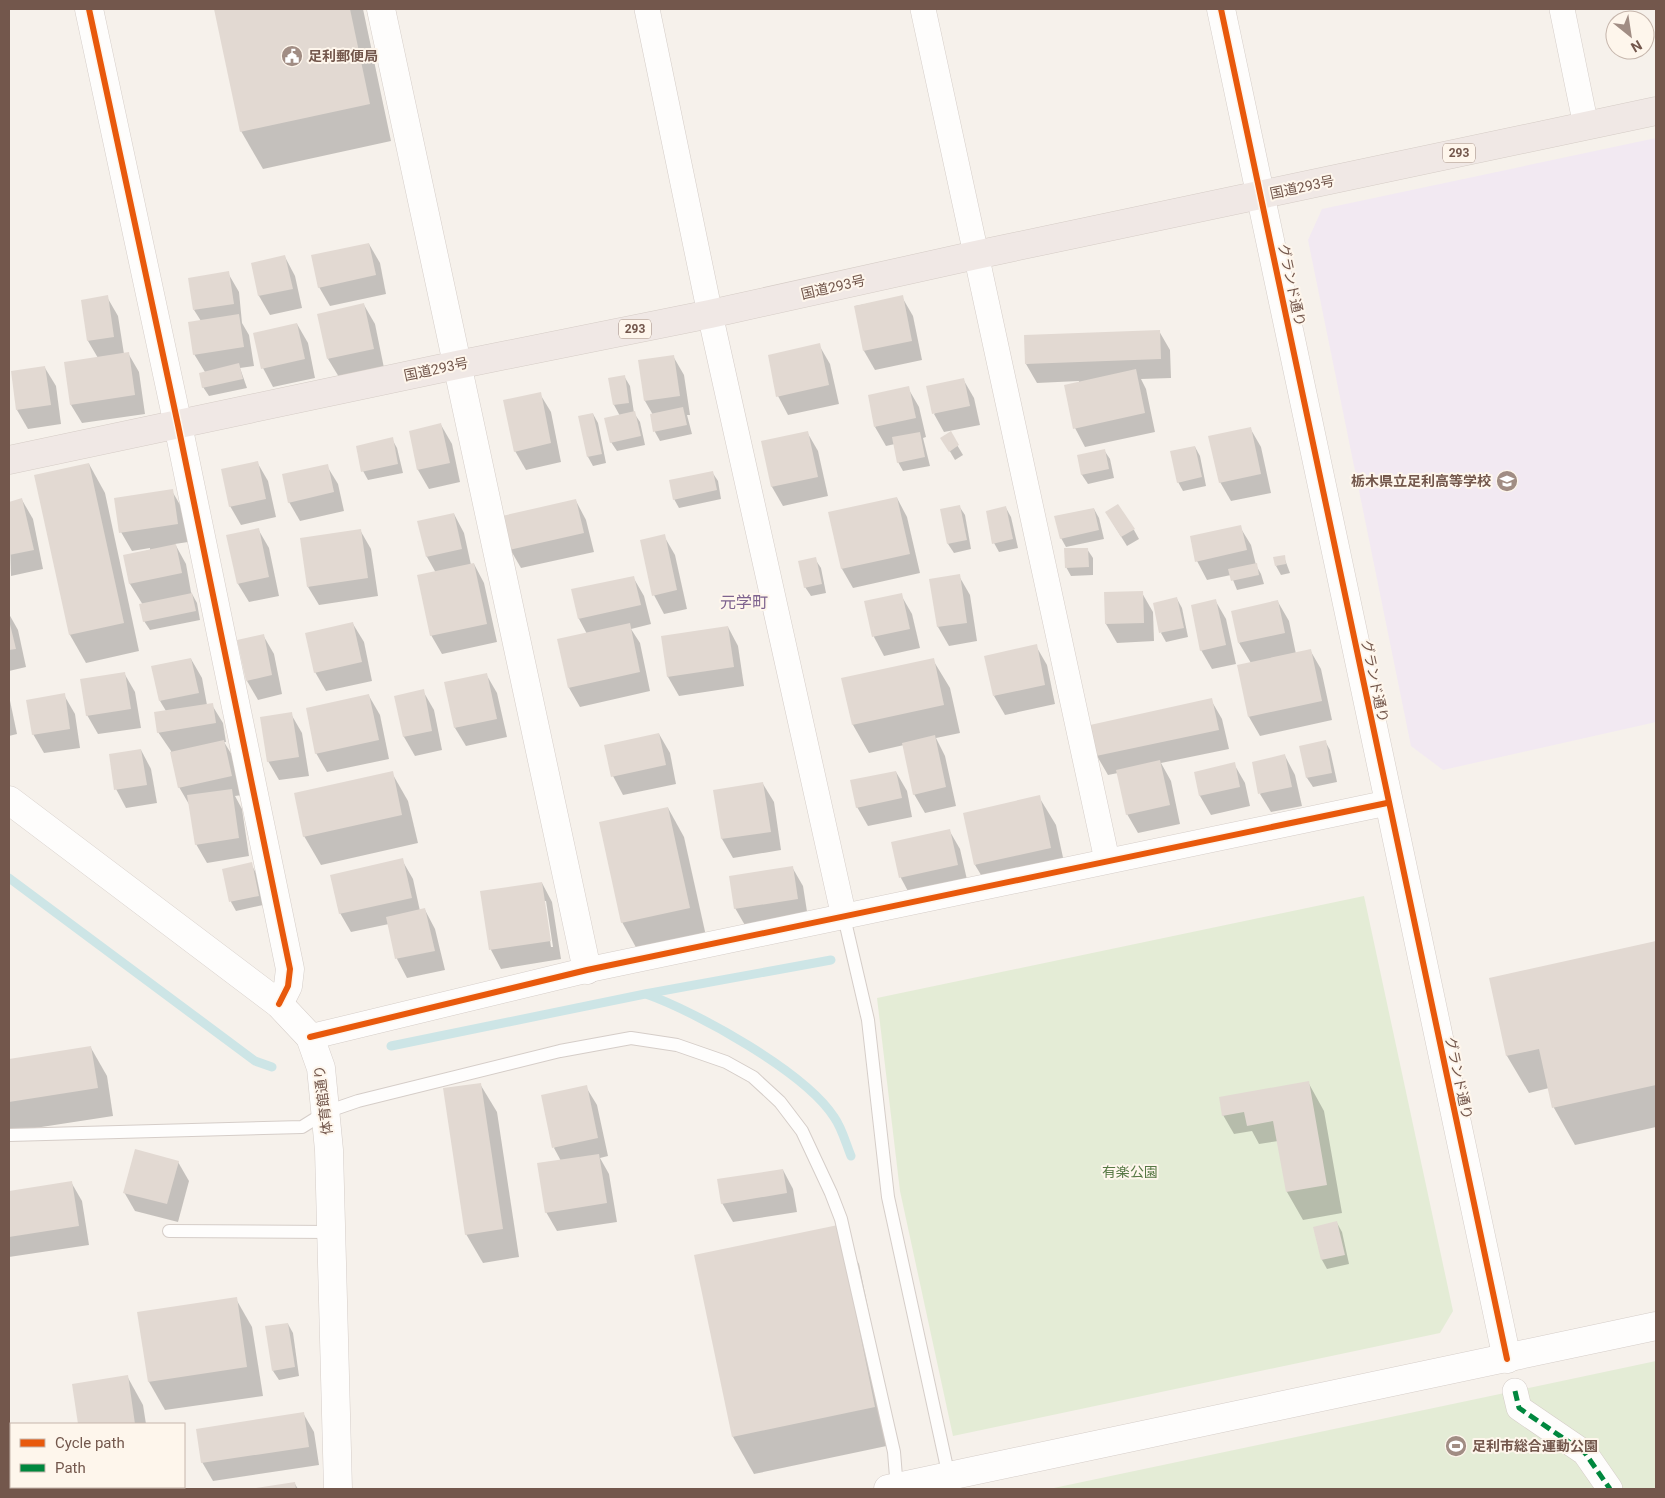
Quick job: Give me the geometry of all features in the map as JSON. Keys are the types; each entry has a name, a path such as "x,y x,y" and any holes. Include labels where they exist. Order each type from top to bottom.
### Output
{"highway":[{"name":"国道293号","path":"9,460 457,365 710,314 976,255 1656,111"}],"street":[{"path":"89,9 178,425 290,969 288,986 279,1004"},
{"path":"382,9 588,970"},
{"path":"648,9 710,314 844,917"},
{"path":"923,9 1107,860"},
{"name":"グランド通り","path":"1221,9 1507,1359"},
{"path":"1562,9 1586,126"},
{"name":"体育館通り","path":"9,800 279,1004 310,1037 321,1068 326,1112 338,1489"},
{"path":"310,1037 588,970 1107,860 1388,803"},
{"path":"894,1489 1656,1326"},
{"path":"1515,1391 1519,1408 1584,1453 1610,1489"}],"lane":[{"path":"844,917 868,1020 888,1197 949,1477"},
{"path":"9,1135 302,1127 326,1112 358,1101 560,1051 631,1038 677,1045 726,1062 753,1077 780,1102 802,1131 841,1218 894,1452 894,1489"},
{"path":"169,1231 331,1232"}],"shaded area":[{"name":"栃木県立足利高等学校","path":"1656,138 1656,722 1443,770 1411,746 1308,240 1322,209"}],"green space":[{"name":"有楽公園","path":"1364,896 1453,1311 1440,1333 953,1436 900,1191 877,998"},
{"name":"足利市総合運動公園","path":"1656,1361 1656,1489 1049,1489 1590,1375"}],"building":[{"name":"足利郵便局","path":"214,9 350,9 370,104 240,132"},
{"path":"369,243 376,275 318,288 311,255"},
{"path":"285,255 293,289 258,296 251,263"},
{"path":"229,271 234,304 193,310 188,278"},
{"path":"108,295 114,337 87,341 81,300"},
{"path":"903,295 912,341 863,351 854,306"},
{"path":"364,303 374,349 327,359 317,314"},
{"path":"239,314 244,347 193,355 188,322"},
{"path":"297,323 305,359 261,369 253,333"},
{"path":"1160,330 1161,359 1025,364 1024,335"},
{"path":"820,343 829,385 776,397 768,355"},
{"path":"129,352 135,395 70,405 64,362"},
{"path":"674,355 680,396 644,401 638,360"},
{"path":"239,363 243,379 202,388 199,373"},
{"path":"45,366 51,405 16,410 11,371"},
{"path":"1136,369 1145,413 1073,429 1064,385"},
{"path":"625,375 629,403 613,405 608,378"},
{"path":"964,378 970,406 932,414 926,386"},
{"path":"909,386 916,418 874,427 868,395"},
{"path":"541,392 551,443 514,452 503,400"},
{"path":"683,407 687,425 653,432 650,414"},
{"path":"635,411 641,436 610,443 604,418"},
{"path":"593,413 602,454 587,457 578,416"},
{"path":"441,423 450,463 417,470 409,431"},
{"path":"1251,427 1261,474 1219,483 1208,436"},
{"path":"808,431 818,477 771,487 761,441"},
{"path":"951,431 959,445 949,452 940,438"},
{"path":"920,432 925,457 897,463 892,437"},
{"path":"393,437 398,464 361,472 356,446"},
{"path":"1195,446 1202,477 1177,483 1170,451"},
{"path":"1105,449 1109,469 1081,475 1077,455"},
{"path":"258,461 266,499 229,507 221,469"},
{"path":"89,463 124,623 69,635 34,475"},
{"path":"328,464 334,492 288,503 282,474"},
{"path":"713,471 717,490 673,500 669,480"},
{"path":"173,489 178,524 119,533 114,498"},
{"path":"897,497 910,554 841,569 828,512"},
{"path":"22,498 34,550 9,555 9,502"},
{"path":"576,499 584,533 509,550 502,516"},
{"path":"1118,504 1135,529 1121,537 1105,512"},
{"path":"960,505 967,540 947,544 940,509"},
{"path":"1006,506 1013,539 992,544 986,511"},
{"path":"1094,508 1099,530 1060,539 1054,516"},
{"path":"454,513 462,549 426,557 417,521"},
{"path":"1241,525 1247,550 1195,562 1190,536"},
{"path":"259,528 269,577 237,584 226,535"},
{"path":"361,529 368,578 307,587 300,538"},
{"path":"665,534 677,590 652,596 640,540"},
{"path":"176,544 182,573 129,584 123,555"},
{"path":"1064,548 1088,548 1089,567 1065,568"},
{"path":"1285,555 1286,564 1275,566 1273,557"},
{"path":"816,557 822,584 804,588 798,561"},
{"path":"474,563 487,624 430,636 417,575"},
{"path":"1257,563 1259,575 1231,581 1228,569"},
{"path":"960,574 967,623 937,627 929,579"},
{"path":"634,576 641,605 578,619 571,589"},
{"path":"1143,591 1144,623 1105,624 1104,592"},
{"path":"192,593 196,611 143,622 139,604"},
{"path":"902,593 910,629 872,637 864,601"},
{"path":"1177,597 1184,628 1159,633 1153,603"},
{"path":"1216,599 1226,645 1200,651 1191,605"},
{"path":"1278,600 1285,633 1238,643 1231,611"},
{"path":"9,620 16,649 9,650"},
{"path":"353,622 362,662 314,673 305,633"},
{"path":"630,623 640,672 568,688 557,639"},
{"path":"728,626 734,667 667,677 661,636"},
{"path":"264,634 272,675 246,681 237,640"},
{"path":"1037,644 1045,685 993,696 984,656"},
{"path":"1311,649 1322,701 1248,717 1237,665"},
{"path":"191,658 199,693 159,701 151,666"},
{"path":"934,658 944,705 852,725 841,678"},
{"path":"125,672 131,709 86,716 80,679"},
{"path":"487,673 497,719 454,728 444,682"},
{"path":"424,689 432,731 403,737 394,696"},
{"path":"65,693 70,729 32,735 26,700"},
{"path":"369,694 379,740 315,754 306,708"},
{"path":"1212,698 1219,730 1096,756 1090,725"},
{"path":"213,703 216,723 157,733 154,712"},
{"path":"292,712 299,757 267,762 260,717"},
{"path":"659,733 666,765 611,777 604,745"},
{"path":"935,735 946,787 913,795 902,743"},
{"path":"224,740 232,776 178,788 170,752"},
{"path":"1326,740 1332,773 1306,778 1299,746"},
{"path":"141,749 147,785 114,790 109,754"},
{"path":"1285,754 1292,787 1258,794 1252,762"},
{"path":"1160,760 1170,805 1126,815 1116,770"},
{"path":"1235,762 1240,787 1199,796 1194,772"},
{"path":"393,771 402,815 303,837 294,793"},
{"path":"896,771 902,798 856,808 850,780"},
{"path":"763,782 771,832 721,839 713,790"},
{"path":"232,789 239,838 195,845 187,795"},
{"path":"1040,795 1051,848 974,865 963,813"},
{"path":"668,807 690,908 621,923 599,822"},
{"path":"950,829 958,865 899,878 891,842"},
{"path":"403,858 412,898 339,914 330,875"},
{"path":"252,862 259,896 229,902 222,869"},
{"path":"793,866 798,899 734,909 729,876"},
{"path":"542,882 551,941 489,950 480,891"},
{"path":"425,908 435,951 395,959 386,917"},
{"path":"1656,941 1656,1085 1552,1108 1539,1049 1506,1056 1489,978"},
{"path":"91,1046 98,1088 9,1102 9,1059"},
{"path":"1309,1081 1327,1185 1286,1192 1273,1121 1247,1126 1244,1112 1222,1116 1219,1097"},
{"path":"481,1083 503,1229 465,1235 443,1088"},
{"path":"587,1085 598,1138 552,1148 541,1095"},
{"path":"135,1149 179,1161 167,1204 123,1193"},
{"path":"599,1154 607,1203 545,1213 537,1163"},
{"path":"783,1169 787,1193 721,1204 717,1179"},
{"path":"72,1181 79,1226 9,1237 9,1191"},
{"path":"1337,1221 1345,1255 1321,1260 1313,1227"},
{"path":"838,1225 875,1407 732,1437 694,1255"},
{"path":"237,1297 247,1367 148,1382 137,1312"},
{"path":"288,1323 295,1367 272,1371 265,1326"},
{"path":"128,1375 135,1423 78,1423 72,1384"},
{"path":"304,1412 309,1447 201,1463 196,1429"},
{"path":"9,1430 10,1430 10,1467"},
{"path":"295,1482 296,1489 256,1489 256,1488"}],"waterway":[{"path":"9,878 255,1061 272,1067"},
{"path":"391,1046 645,994 831,960"},
{"path":"646,994 693,1014 720,1029 748,1045 800,1081 820,1100 837,1121 851,1156"}],"marked path":[{"path":"1515,1391 1519,1408 1585,1453 1610,1489"}],"cycle path":[{"path":"89,9 178,425 290,969 288,986 279,1004"},
{"path":"1221,9 1507,1359"},
{"path":"310,1037 587,970 1387,803"}],"place":[{"name":"足利郵便局","path":"292,56"},
{"name":"栃木県立足利高等学校","path":"1507,481"},
{"name":"足利市総合運動公園","path":"1456,1446"}],"district":[{"name":"元学町","path":"744,602"}]}
